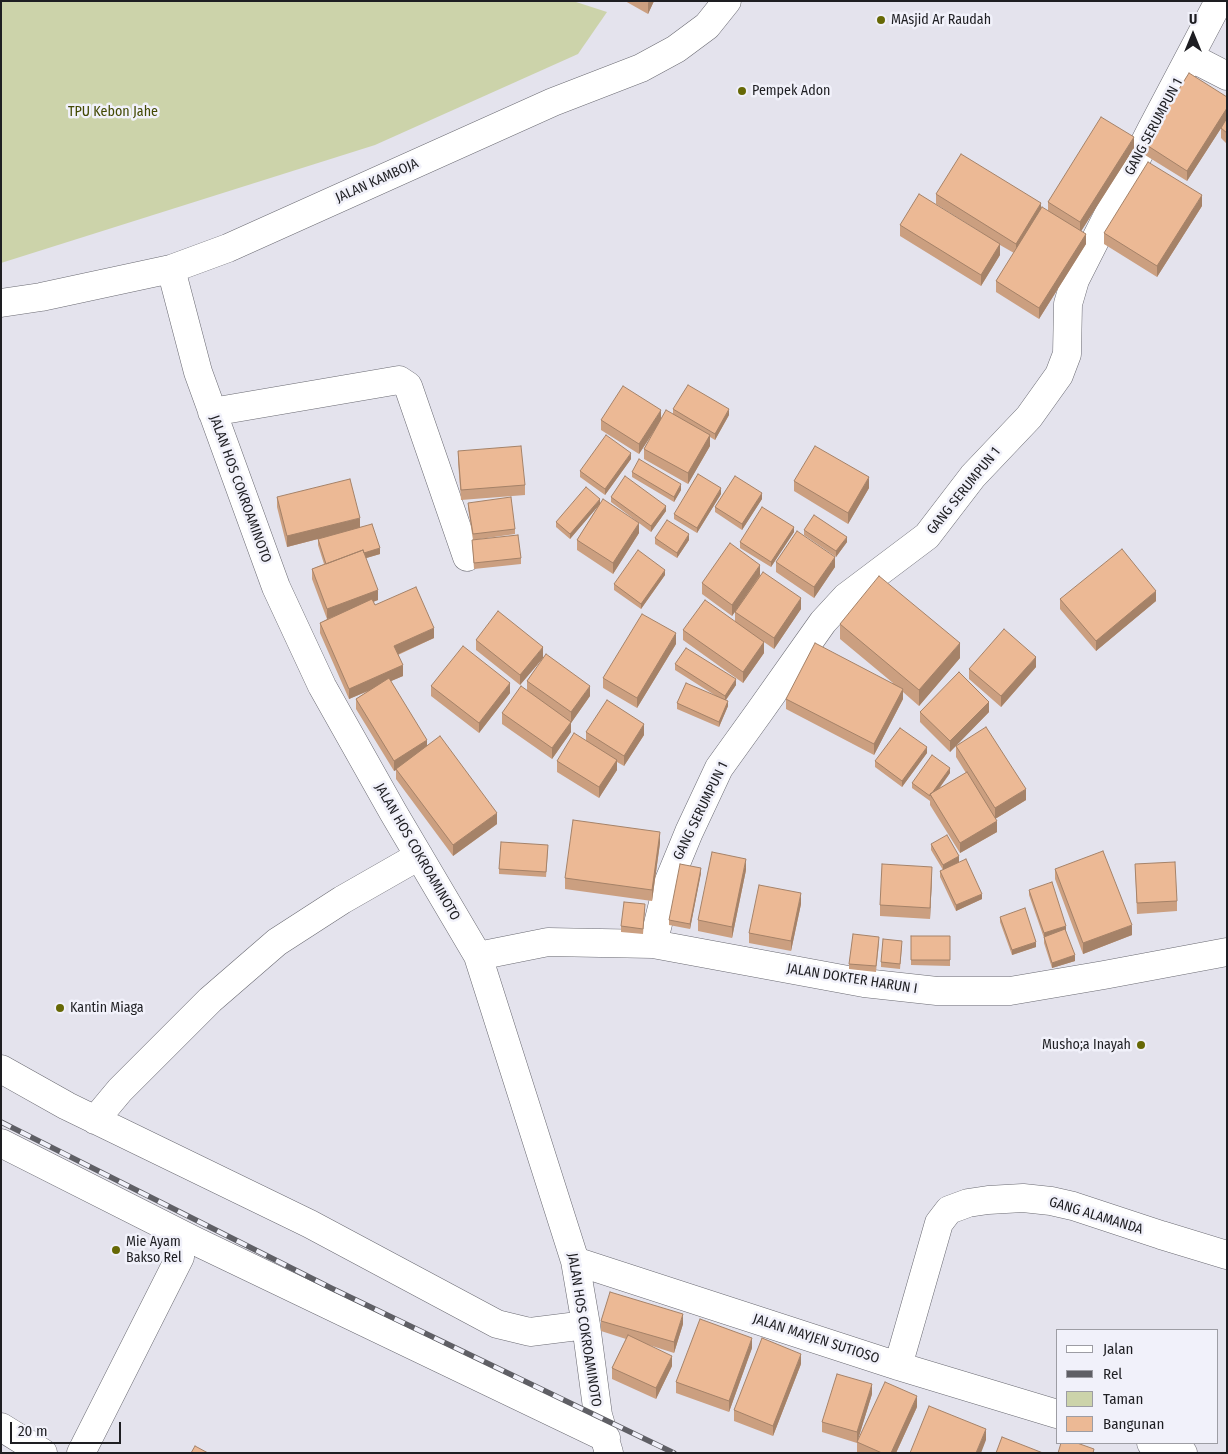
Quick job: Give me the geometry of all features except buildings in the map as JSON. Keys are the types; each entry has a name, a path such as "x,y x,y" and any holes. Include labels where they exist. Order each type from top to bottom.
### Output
{"street":[{"name":"JALAN KAMBOJA","path":"1,303 41,297 171,269 228,248 553,102 641,68 676,49 707,26 727,1"},
{"name":"GANG SERUMPUN 1","path":"653,944 668,883 688,832 719,768 823,622 846,597 927,536 973,476 1029,417 1059,375 1067,354 1068,304 1075,280 1151,130 1220,1"},
{"path":"1190,57 1227,76"},
{"name":"JALAN HOS COKROAMINOTO","path":"171,269 198,372 276,587 314,668 393,812 478,956 575,1261 598,1415 607,1445"},
{"path":"212,412 399,380 408,386 467,558"},
{"path":"95,1120 120,1090 210,1000 277,942 342,900 419,856"},
{"name":"JALAN DOKTER HARUN I","path":"478,956 548,942 653,944 864,984 937,991 1010,991 1104,976 1227,952"},
{"path":"1,1069 67,1106 310,1224 497,1324 530,1332 586,1325"},
{"path":"1,1143 607,1445"},
{"name":"GANG ALAMANDA","path":"898,1366 938,1223 949,1210 968,1203 1023,1198 1051,1201 1073,1206 1227,1255"},
{"path":"81,1453 180,1257"},
{"name":"JALAN MAYJEN SUTIOSO","path":"575,1261 898,1366 1056,1414"},
{"path":"1,1427 43,1453"},
{"path":"1154,1444 1184,1453"}],"green space":[{"name":"TPU Kebon Jahe","path":"1,1 573,1 607,12 578,54 375,145 1,263"}],"railway":[{"path":"1,1122 331,1288 674,1453"}],"place":[{"name":"MAsjid Ar Raudah","path":"881,20"},
{"name":"Pempek Adon","path":"742,91"},
{"name":"Kantin Miaga","path":"60,1008"},
{"name":"Musho;a Inayah","path":"1141,1045"},
{"name":"Mie Ayam Bakso Rel","path":"116,1250"}]}
